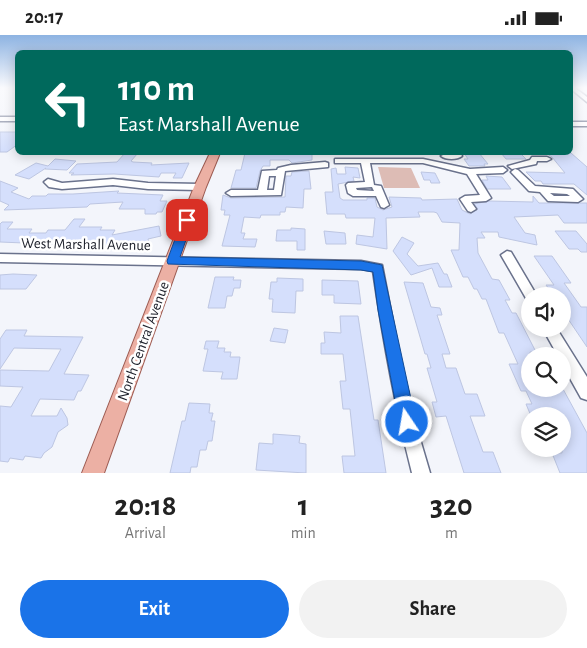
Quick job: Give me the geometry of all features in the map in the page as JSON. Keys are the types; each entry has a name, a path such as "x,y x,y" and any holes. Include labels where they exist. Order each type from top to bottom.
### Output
{"main road":[{"name":"North Central Avenue","path":"93,473 213,155"}],"street":[{"path":"0,119 15,119"},
{"path":"573,123 587,124"},
{"path":"231,193 278,193 281,170 285,168 308,168 331,159 365,161 400,155 470,172 514,169 541,157"},
{"path":"444,155 446,167"},
{"path":"365,161 370,185"},
{"path":"514,169 532,189 543,191"},
{"path":"470,172 486,198 466,199 470,209"},
{"path":"262,193 265,173 280,173"},
{"path":"48,182 52,185 62,186 113,182 156,186 200,187"},
{"path":"380,192 374,194 352,193 351,185 370,185 378,188 380,192 384,205"},
{"path":"507,255 526,287"},
{"name":"West Marshall Avenue","path":"0,258 361,265 378,268 394,362 407,422 421,473"},
{"path":"555,337 587,392"}],"shaded area":[{"path":"378,167 411,168 420,188 384,188"}],"building":[{"path":"0,132 15,132 15,146 7,152 0,152"},
{"path":"123,155 136,155 131,161 152,163 151,165 189,163 182,178 173,178 176,173 161,173 159,177 114,174 71,175 74,173 69,173 77,164 117,162"},
{"path":"245,155 312,155 312,160 292,163 289,160 270,160 270,166 263,166 260,171 256,188 231,188 236,170 241,170"},
{"path":"465,155 481,155 488,164 484,164 485,166 469,166 464,159 468,159"},
{"path":"503,155 522,155 526,159 506,159"},
{"path":"548,155 573,155 587,167 587,195 574,184 543,184 541,181 535,181 526,172 565,173"},
{"path":"55,159 76,161 67,170 46,168 29,179 15,175 36,163 48,166"},
{"path":"345,167 358,168 360,178 353,177 354,181 338,184 340,198 343,200 367,200 367,198 375,198 377,207 383,210 392,207 389,197 421,198 422,200 457,199 462,210 470,214 478,209 474,204 489,201 533,202 533,196 539,203 587,203 587,223 564,223 558,215 514,217 525,233 535,235 537,245 499,237 498,232 481,232 485,238 477,238 478,253 492,279 499,280 510,300 505,300 512,313 516,313 521,323 521,337 528,337 533,347 521,347 521,391 509,364 518,364 504,333 499,333 486,299 482,299 468,277 463,277 451,250 459,250 460,223 442,222 437,213 434,212 418,212 420,217 386,218 387,249 356,244 357,235 373,237 375,218 346,218 345,214 327,214 325,192 333,192 331,169 336,168 337,174 346,174"},
{"path":"309,171 311,189 304,189 303,208 286,207 285,212 280,212 280,215 261,215 260,218 244,217 241,233 245,233 243,239 257,239 255,247 222,246 230,215 224,215 225,210 221,210 223,195 231,198 285,197 286,176 291,176 292,172"},
{"path":"421,172 435,173 440,183 431,183 430,180 424,180"},
{"path":"486,176 502,177 511,189 487,189 482,180 488,180"},
{"path":"0,181 18,188 11,192 29,199 32,196 46,196 48,194 119,191 117,193 163,195 160,201 167,201 162,212 157,212 156,214 145,214 145,209 119,209 123,202 90,204 87,207 4,210 9,205 0,201"},
{"path":"74,219 85,219 79,227 102,227 100,230 115,230 112,235 159,226 161,236 148,239 149,244 141,245 140,242 120,247 0,242 0,224 2,222 13,222 7,229 32,229 29,233 46,233 48,230 65,230"},
{"path":"291,228 305,229 305,250 297,250 297,241 276,241 277,230 291,230"},
{"path":"324,231 345,233 346,244 326,244"},
{"path":"555,231 576,231 587,244 587,252 569,249"},
{"path":"402,237 414,243 407,254 418,266 438,263 444,274 447,274 452,287 439,287 432,268 411,275 393,251"},
{"path":"534,256 552,256 571,283 564,283 567,287 547,287 546,285 554,285"},
{"path":"0,275 37,275 26,289 0,289"},
{"path":"215,277 234,277 233,280 241,280 240,288 234,288 232,296 227,296 225,308 208,308"},
{"path":"277,278 303,279 303,291 296,291 295,313 272,312 273,299 269,299 271,282 277,282"},
{"path":"322,280 358,281 361,304 334,303 334,295 322,295"},
{"path":"404,282 423,283 431,307 440,308 442,315 437,315 450,354 442,354 446,368 456,368 465,394 477,394 485,416 470,416 483,452 493,452 501,473 464,473 446,416 436,417 432,402 437,402 427,368 431,368 427,354 425,354"},
{"path":"571,293 581,307 587,307 587,347 571,323"},
{"path":"340,316 358,316 374,420 378,420 386,473 344,473 342,456 355,456 350,409 343,409 340,381 346,381 343,354 321,354 321,343 325,343 324,332 341,333"},
{"path":"274,328 288,330 285,343 270,341"},
{"path":"6,330 27,330 24,336 83,337 64,374 89,375 81,391 78,391 74,400 40,399 31,416 57,416 61,408 67,418 68,425 58,432 52,447 41,458 25,456 23,460 10,458 8,462 0,461 0,406 11,407 23,387 0,386 0,370 49,371 61,349 14,348 0,369 0,339"},
{"path":"206,341 219,341 217,348 225,348 224,352 231,352 230,357 240,357 237,379 221,379 223,372 203,371 208,349 204,349"},
{"path":"529,397 567,397 587,433 587,473 560,473 554,457 571,457 571,407 527,407 526,404 532,404"},
{"path":"189,403 210,404 209,413 213,413 211,421 215,421 212,441 208,441 206,450 200,450 197,467 191,467 190,473 170,473 182,421 185,421"},
{"path":"273,434 300,436 299,443 306,444 306,473 256,470 259,443 273,444"}],"route":[{"path":"187,220 172,261 361,265 378,268 392,353 407,422"}]}
